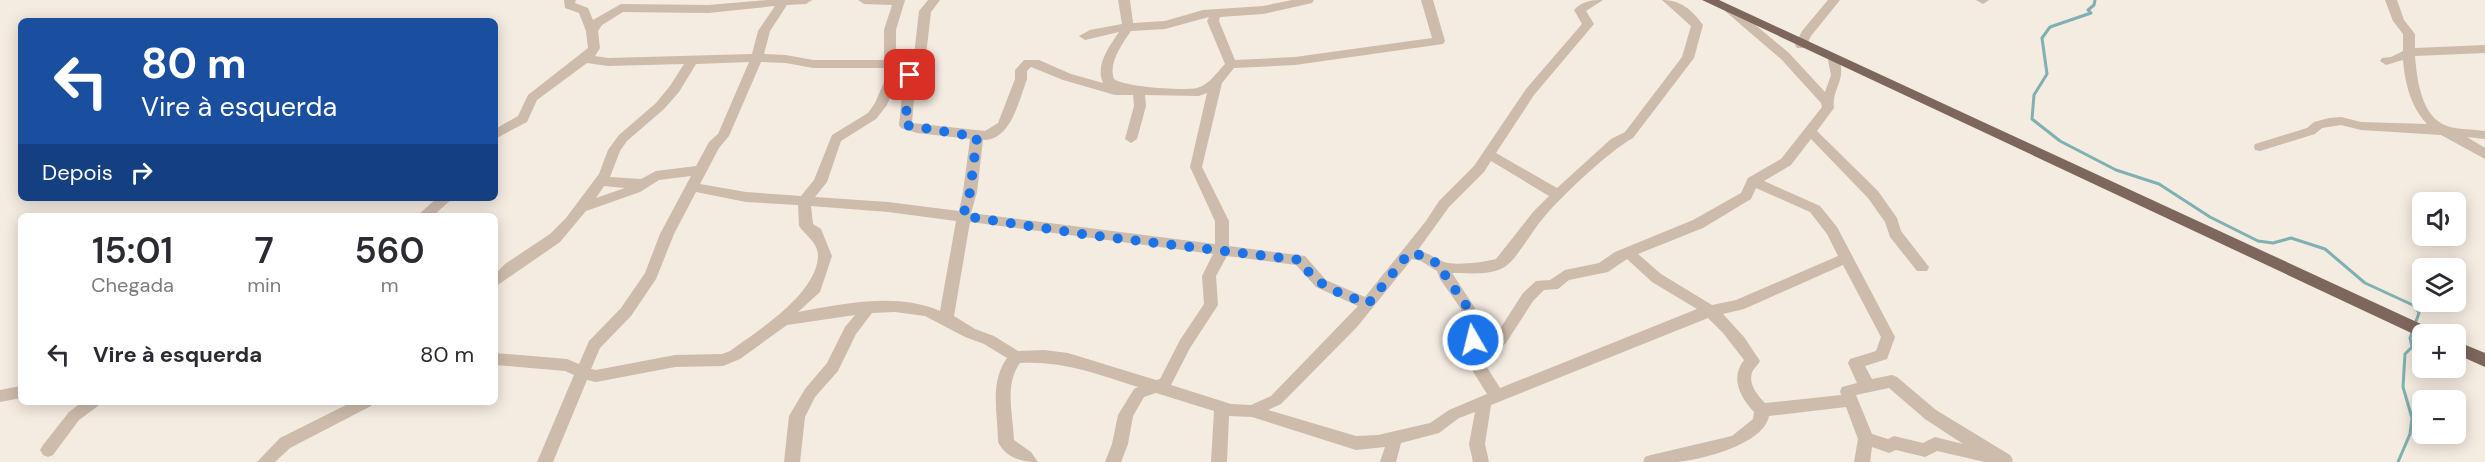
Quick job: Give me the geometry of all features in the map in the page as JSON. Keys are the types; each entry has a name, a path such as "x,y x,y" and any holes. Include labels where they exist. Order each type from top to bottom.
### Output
{"main road":[{"path":"1708,0 1801,45 1835,67 1854,69 2412,327"},
{"path":"2466,351 2485,360"}],"street":[{"path":"498,133 522,120 532,98 590,54 594,48 592,32 584,11 569,5 570,0"},
{"path":"592,32 598,22 621,8 708,9 806,0"},
{"path":"498,359 567,365 583,373 596,376 666,362 723,360 735,355 783,320 815,288 825,256 816,233 806,226 804,202 820,182 836,138 872,116 881,105 890,82 890,30 898,1 864,0"},
{"path":"934,0 924,11 920,55 910,75 905,125 977,137 987,136 1003,125 1021,79 1021,70 1028,63 1035,63 1067,77 1115,91 1199,92 1216,82 1231,64 1294,61 1439,41 1426,0"},
{"path":"1124,0 1128,27 1110,54 1106,76 1108,82 1115,86 1139,92"},
{"path":"1209,0 1209,5 1216,14"},
{"path":"1084,36 1108,28 1165,25 1204,14 1263,10 1308,0"},
{"path":"1252,411 1276,400 1368,304 1444,204 1479,169 1530,92 1588,24 1580,10 1597,0"},
{"path":"1409,253 1425,256 1444,268 1488,267 1502,263 1538,215 1615,142 1629,135 1688,58 1696,25 1685,12 1668,0"},
{"path":"1801,45 1805,33 1817,24 1834,0"},
{"path":"2391,0 2399,21 2409,34 2408,53 2416,100 2431,121 2485,154"},
{"path":"545,462 594,345 626,312 651,275 667,234 714,145 723,136 757,58 764,31 783,2"},
{"path":"1731,11 1785,56 1827,102"},
{"path":"1216,14 1213,21 1231,64"},
{"path":"2386,62 2398,61 2408,53 2438,48 2485,49"},
{"path":"582,58 608,62 757,58 786,59 813,64 889,64"},
{"path":"498,279 510,268 555,238 583,207 601,180 623,138 660,106 675,89 692,60"},
{"path":"1476,358 1501,339 1528,297 1541,285 1553,285 1565,275 1603,268 1629,252 1698,224 1746,196 1753,181 1786,162 1828,108 1827,102 1835,67"},
{"path":"1216,82 1197,167 1222,221 1221,242 1224,250"},
{"path":"1131,139 1140,106 1139,92"},
{"path":"2260,147 2311,131 2329,122 2485,135"},
{"path":"1811,132 1862,183 1882,207 1895,227 1895,233 1922,267"},
{"path":"946,319 963,216 972,181 977,137"},
{"path":"1488,154 1558,195"},
{"path":"583,207 635,189 668,173 702,170"},
{"path":"601,180 642,184"},
{"path":"1753,181 1815,209 1832,231 1888,338 1882,355 1855,363 1865,379 1863,387"},
{"path":"692,187 746,197 888,207 963,216 1089,235 1300,260 1322,286 1368,304"},
{"path":"428,213 442,201"},
{"path":"1113,462 1120,444 1126,415 1139,393 1165,383 1185,344 1211,305 1207,281 1224,250"},
{"path":"1629,252 1635,262 1656,278 1711,312 1753,360 1743,376 1750,398 1762,410"},
{"path":"783,320 844,310 895,306 927,311 989,340 1016,357 1044,356 1068,359 1222,407 1252,411 1356,443 1395,438 1434,428 1454,414 1490,398 1685,320 1739,305 1846,258"},
{"path":"1444,268 1445,275 1468,308 1476,365 1490,398 1478,444 1480,462"},
{"path":"792,462 797,416 810,393 833,367 850,331 867,310"},
{"path":"1016,357 1005,373 1003,389 1007,423 1006,442 1012,449 1027,456 1030,462"},
{"path":"1862,462 1866,439 1847,391 1892,381 1922,410 2004,461"},
{"path":"0,396 18,393"},
{"path":"1762,410 1850,400"},
{"path":"48,450 74,416 89,405"},
{"path":"265,462 285,443 360,405"},
{"path":"1219,462 1222,407"},
{"path":"1650,462 1736,441 1760,422 1762,410"},
{"path":"1388,462 1395,438"},
{"path":"1866,439 1889,447 1894,443 1925,450 1935,444 2004,461"}],"waterway":[{"path":"2095,0 2094,5 2088,10 2091,13 2050,27 2042,38 2047,74 2034,95 2032,119 2060,141 2116,170 2159,184 2210,217 2258,241 2273,243 2291,238 2325,249 2365,283 2415,306 2419,313 2415,324"},
{"path":"2412,333 2410,338 2412,347"},
{"path":"2398,462 2410,434 2412,418 2403,387 2405,354 2412,347"}],"route":[{"path":"910,75 905,125 917,129 977,137 970,192 963,216 1089,235 1300,260 1322,286 1368,304 1409,253 1416,253 1444,268 1445,275 1468,308 1473,340"}]}
